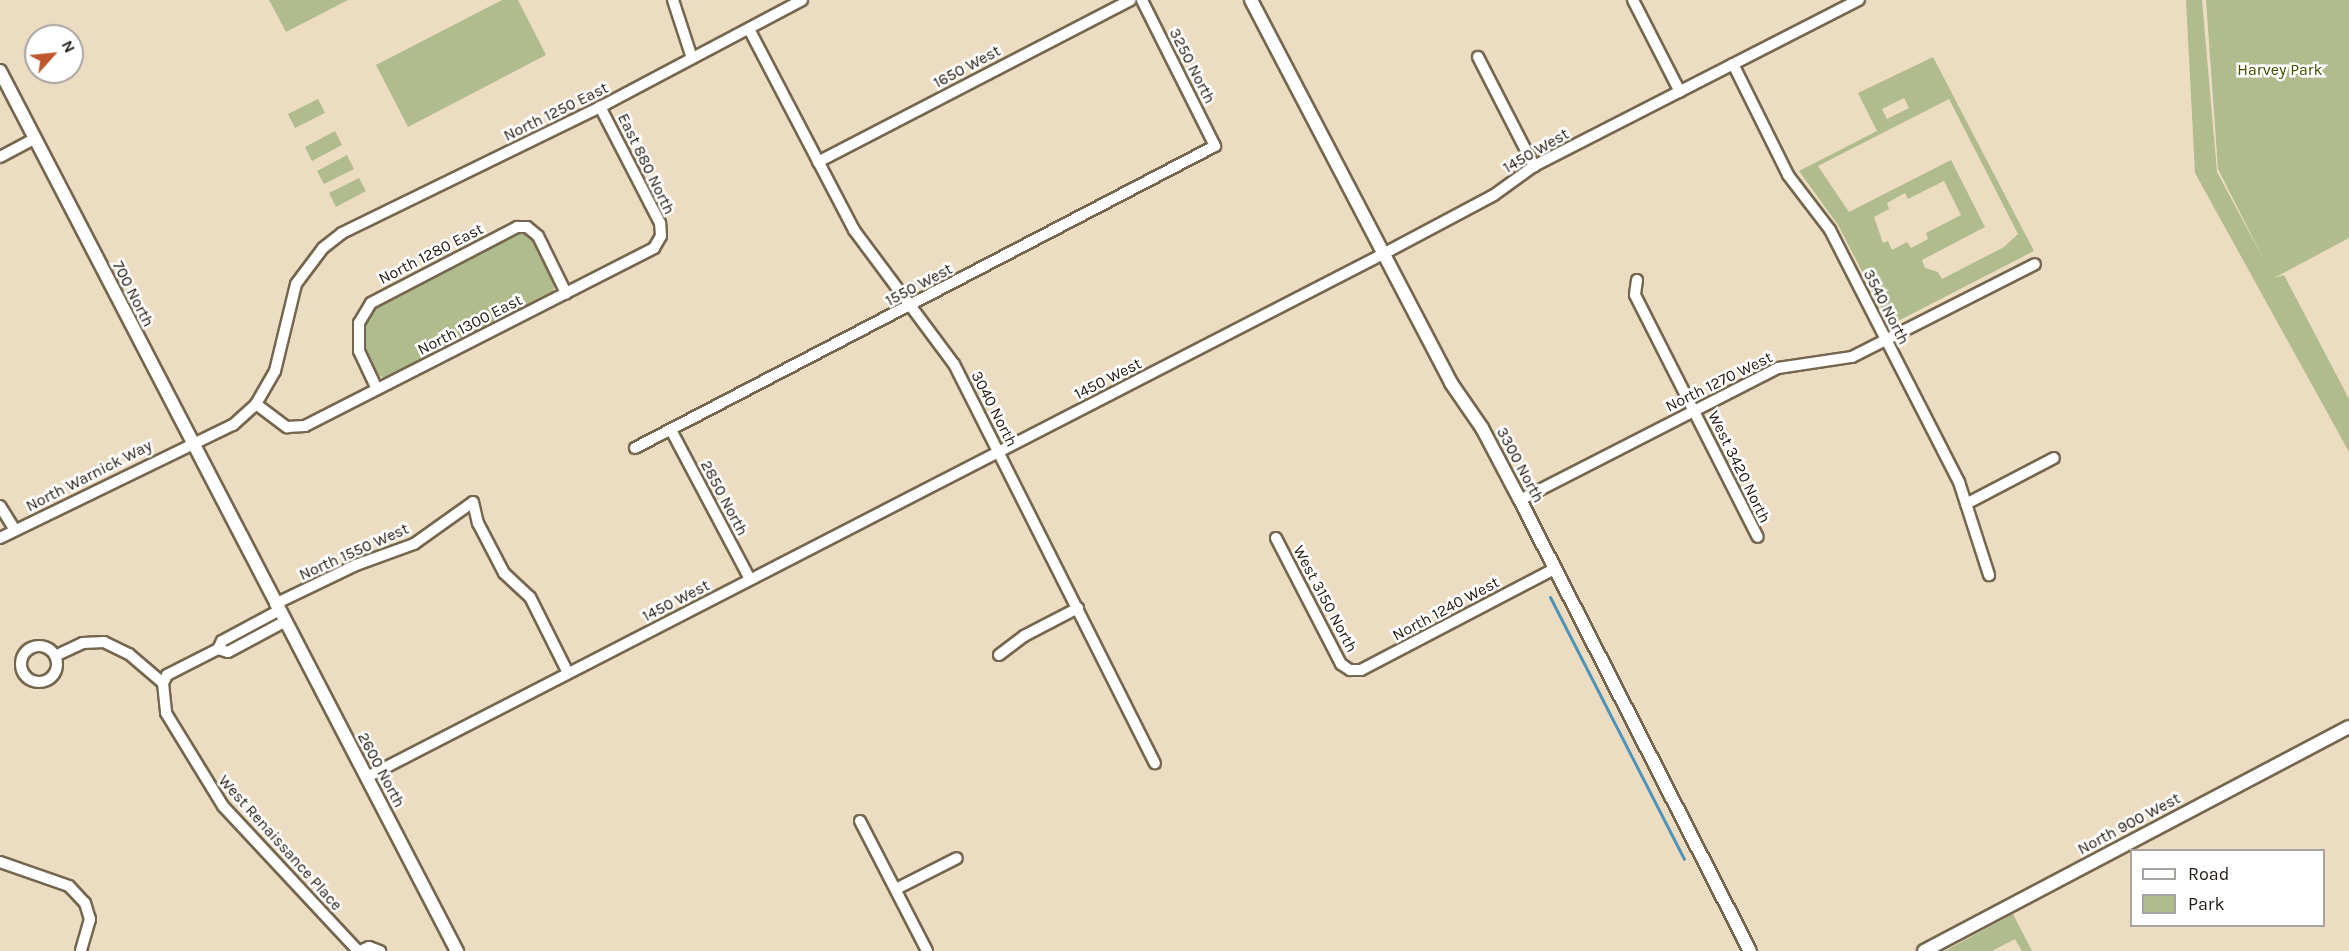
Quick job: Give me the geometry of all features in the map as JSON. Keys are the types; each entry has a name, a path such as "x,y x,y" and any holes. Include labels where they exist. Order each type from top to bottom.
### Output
{"street":[{"path":"673,0 692,58"},
{"name":"North 1250 East","path":"255,404 275,371 296,284 322,248 342,234 600,107 802,0"},
{"name":"1650 West","path":"818,162 1130,0"},
{"name":"3250 North","path":"1142,0 1215,146"},
{"name":"3300 North","path":"1251,0 1451,383 1482,428 1520,500 1750,951"},
{"path":"1633,0 1680,92"},
{"name":"1450 West","path":"367,777 1385,253 1494,195 1534,166 1859,0"},
{"name":"3040 North","path":"750,29 854,230 954,364 1155,763"},
{"path":"1478,57 1534,166"},
{"name":"3540 North","path":"1733,64 1788,175 1830,230 1959,482 1989,575"},
{"name":"700 North","path":"0,71 237,531"},
{"name":"East 880 North","path":"600,107 660,224 661,236"},
{"path":"0,157 34,140"},
{"name":"1550 West","path":"635,448 910,307 1215,146"},
{"name":"North 1280 East","path":"377,389 358,351 359,323 371,303 517,227 527,227 538,236 566,293"},
{"name":"North 1300 East","path":"255,404 287,427 305,426 654,248 661,236"},
{"name":"North 1270 West","path":"1520,500 1778,368 1852,357 2035,264"},
{"name":"West 3420 North","path":"1637,280 1635,295 1758,537"},
{"path":"191,442 210,439 255,404"},
{"name":"2850 North","path":"671,430 750,579"},
{"name":"North Warnick Way","path":"0,538 191,442"},
{"path":"1966,504 2054,458"},
{"name":"North 1550 West","path":"163,683 167,675 218,649 228,652 279,612 356,565 414,544 473,502 478,523 504,573 530,597 568,673"},
{"path":"0,506 15,530"},
{"name":"2600 North","path":"237,531 457,951"},
{"name":"West 3150 North","path":"1276,538 1341,664 1350,670"},
{"name":"North 1240 West","path":"1350,670 1361,670 1554,569"},
{"path":"999,655 1024,636 1078,609"},
{"path":"55,656 83,643 104,642 129,654 163,683"},
{"name":"West Renaissance Place","path":"163,683 166,713 223,806 359,951 369,947 380,951"},
{"name":"North 900 West","path":"1923,951 2349,727"},
{"path":"860,821 927,951"},
{"path":"896,889 957,858"},
{"path":"0,862 69,886 85,903 90,919 81,951"}],"green space":[{"path":"269,0 348,0 286,32"},
{"path":"502,0 518,0 546,55 408,127 376,65"},
{"name":"Harvey Park","path":"2186,0 2202,0 2217,172 2264,260 2218,169 2206,0 2349,0 2349,238 2274,278 2284,275 2349,399 2349,452 2195,173"},
{"path":"1933,57 2034,251 1896,322 1888,321 1838,225 1799,171 1877,131 1858,93","holes":["1904,98 1909,108 1887,119 1882,109","1949,99 2018,234 2004,247 1942,279 1938,272 1925,268 1922,260 1985,227 1951,160 1849,212 1818,166","1944,181 1961,215 1926,233 1928,239 1911,248 1907,242 1892,250 1888,241 1883,243 1874,217 1889,209 1887,203 1905,193 1908,199"]},
{"path":"318,99 325,113 295,128 288,114"},
{"path":"335,131 342,145 312,161 305,147"},
{"path":"347,155 354,169 324,184 317,171"},
{"path":"359,178 366,191 336,207 329,193"},
{"path":"520,231 528,233 555,286 553,292 385,378 377,375 363,342 367,317 376,306"},
{"path":"2013,914 2032,951 2022,951 2015,939 1992,951 1945,951"}],"waterway":[{"path":"1550,597 1684,859"}]}
